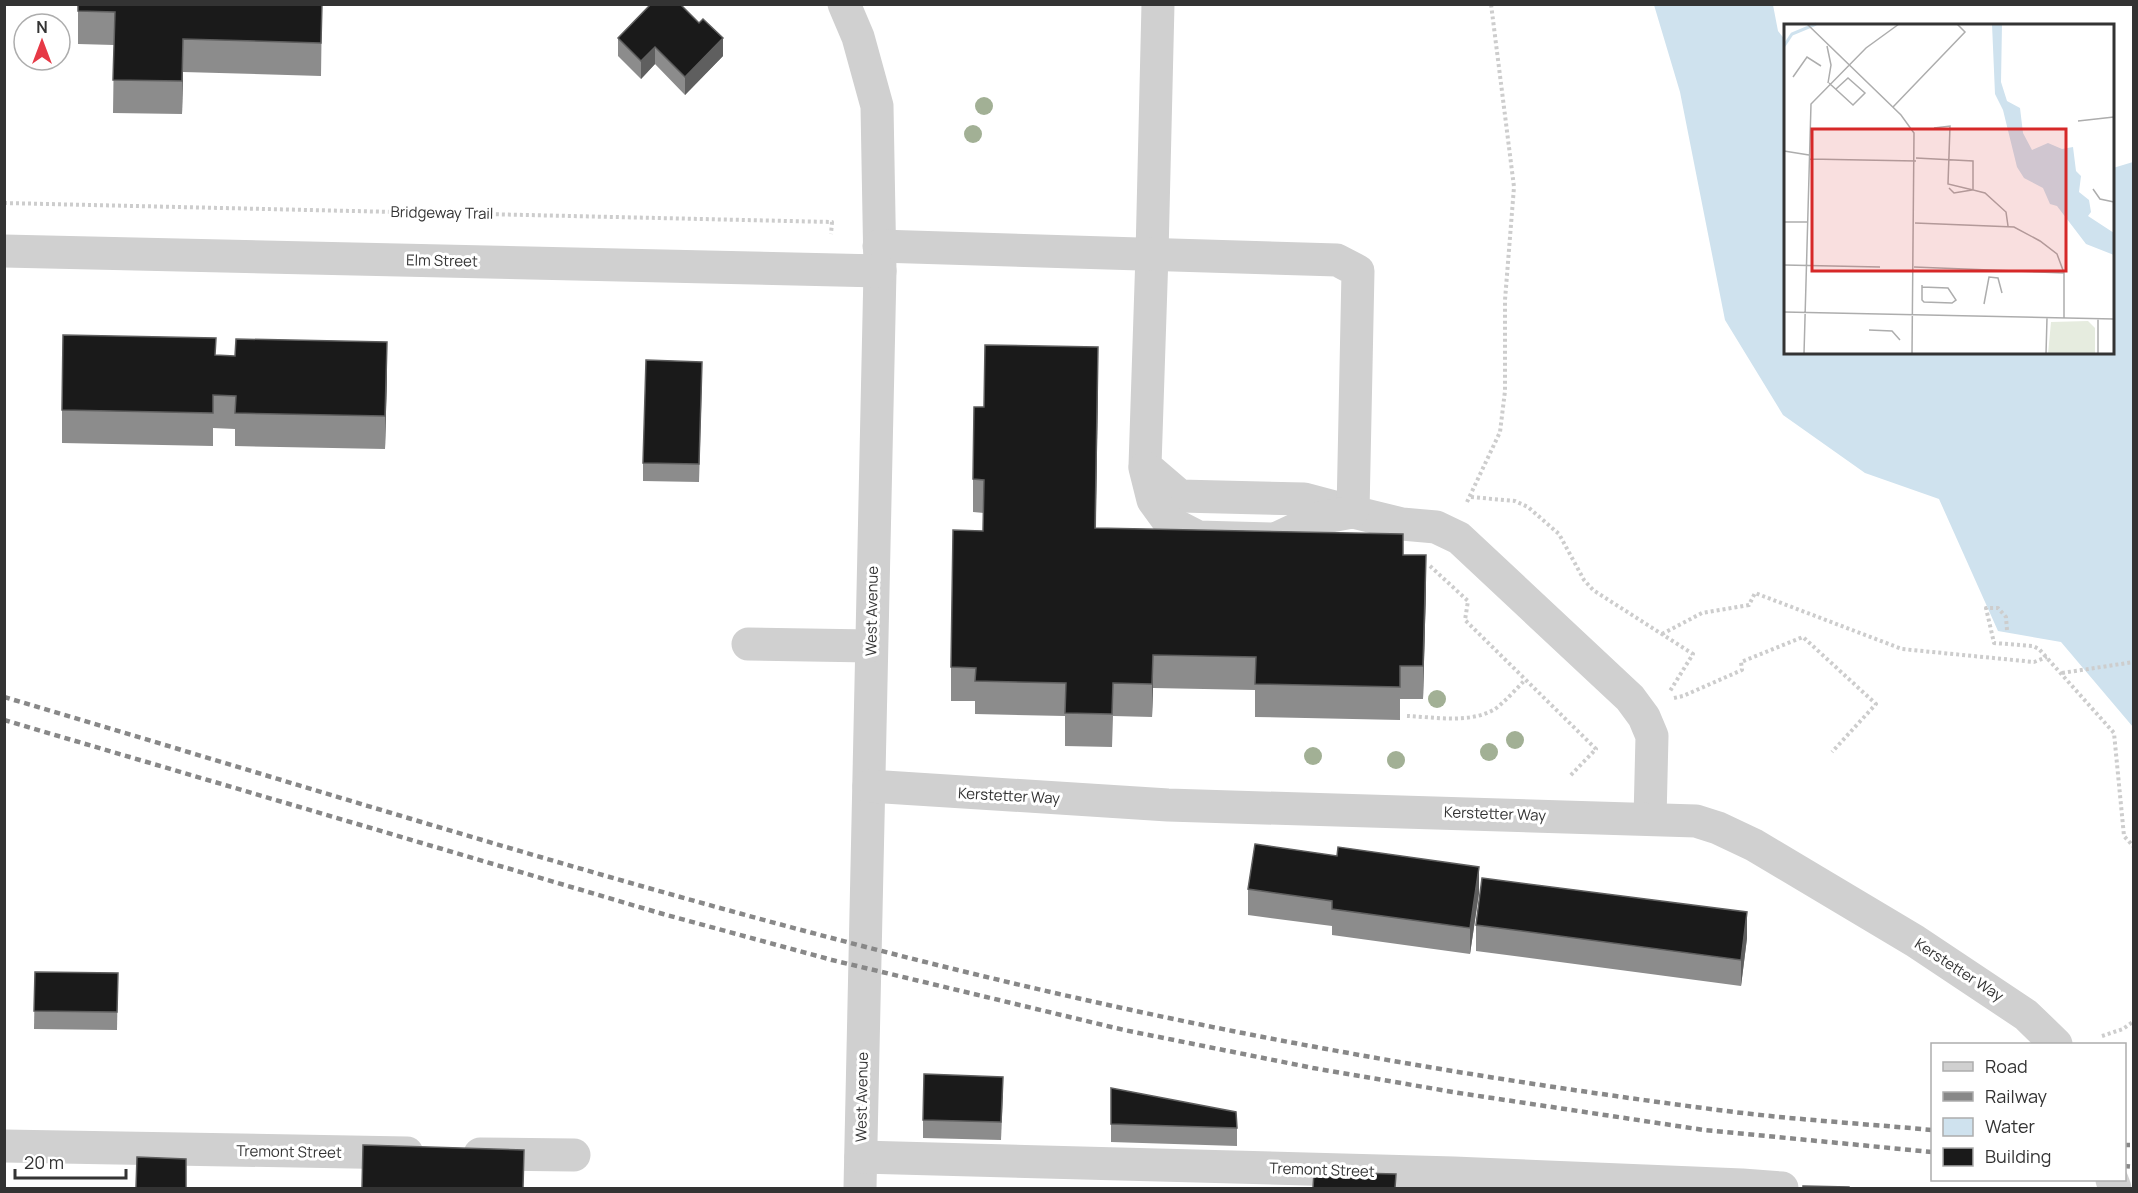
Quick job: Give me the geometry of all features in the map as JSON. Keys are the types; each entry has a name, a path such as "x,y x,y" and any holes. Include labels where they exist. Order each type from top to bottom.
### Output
{"street":[{"name":"West Avenue","path":"844,4 858,37 877,106 880,258 861,1173"},
{"path":"1158,4 1145,466 1180,496 1304,499 1402,524 1436,527 1459,538 1630,698 1644,717 1652,736 1650,819"},
{"name":"Elm Street","path":"4,251 830,270 880,258 1152,254 1337,260 1358,271 1353,512"},
{"path":"748,644 871,646"},
{"name":"Kerstetter Way","path":"869,786 1168,805 1696,821 1718,828 1754,845 1915,941 2026,1015 2054,1043"},
{"name":"Tremont Street","path":"4,1146 574,1155"},
{"name":"Tremont Street","path":"861,1173 1454,1173 1782,1188"}],"path":[{"path":"1463,508 1471,497 1500,432 1504,391 1505,300 1514,187 1491,4"},
{"name":"Bridgeway Trail","path":"4,203 831,222 830,270"},
{"path":"1471,497 1515,501 1528,507 1559,534 1584,580 1593,590 1693,654 1667,696 1671,698 1683,696 1742,670 1741,662 1803,637 1876,704 1832,752"},
{"path":"1429,565 1468,602 1465,620 1596,749 1570,776"},
{"path":"1662,634 1702,612 1749,604 1755,593 1902,650 2034,662 2047,657"},
{"path":"2007,630 2006,617 1998,608 1986,608 1994,643 2033,646 2039,649 2114,733 2124,836 2133,847"},
{"path":"2061,673 2133,662"},
{"path":"1407,716 1469,718 1483,714 1494,709 1526,680"},
{"path":"2102,1036 2123,1029 2133,1021"}],"water":[{"path":"1654,5 1773,5 1778,31 1784,38 1784,354 2114,354 2114,168 2133,162 2133,727 2061,642 1998,631 1939,499 1865,473 1783,415 1725,320 1680,92"}],"building":[{"path":"78,4 322,4 321,43 183,39 182,81 113,80 115,12 78,11"},
{"path":"651,4 680,4 699,23 703,19 723,38 685,77 655,47 641,61 618,38"},
{"path":"63,335 216,338 215,355 235,356 236,339 387,342 385,416 235,413 236,396 213,395 213,413 62,410"},
{"path":"985,345 1098,347 1095,528 1403,534 1403,555 1426,555 1423,666 1400,666 1400,687 1255,684 1256,657 1153,655 1152,684 1113,683 1112,714 1065,713 1066,683 975,681 976,668 951,667 953,530 983,531 984,480 973,479 974,407 984,407"},
{"path":"646,360 702,362 699,464 643,463"},
{"path":"1255,844 1337,856 1338,847 1479,867 1470,928 1332,909 1332,901 1248,889"},
{"path":"1482,878 1747,912 1741,960 1476,925"},
{"path":"35,972 118,973 117,1012 34,1011"},
{"path":"924,1074 1003,1077 1001,1122 923,1120"},
{"path":"1111,1088 1236,1112 1237,1128 1111,1124"},
{"path":"363,1145 524,1150 523,1188 362,1188"},
{"path":"137,1157 186,1159 186,1188 136,1188"},
{"path":"1314,1172 1396,1174 1395,1188 1313,1188"},
{"path":"1803,1186 1849,1187 1849,1188 1803,1188"}],"railway":[{"path":"4,697 673,895 807,932 1077,998 1240,1033 1487,1077 1759,1115 1931,1130"},
{"path":"4,720 663,914 832,960 1124,1030 1313,1068 1459,1093 1704,1130 1931,1152"},
{"path":"2126,1145 2134,1145"},
{"path":"2126,1166 2134,1167"}]}
